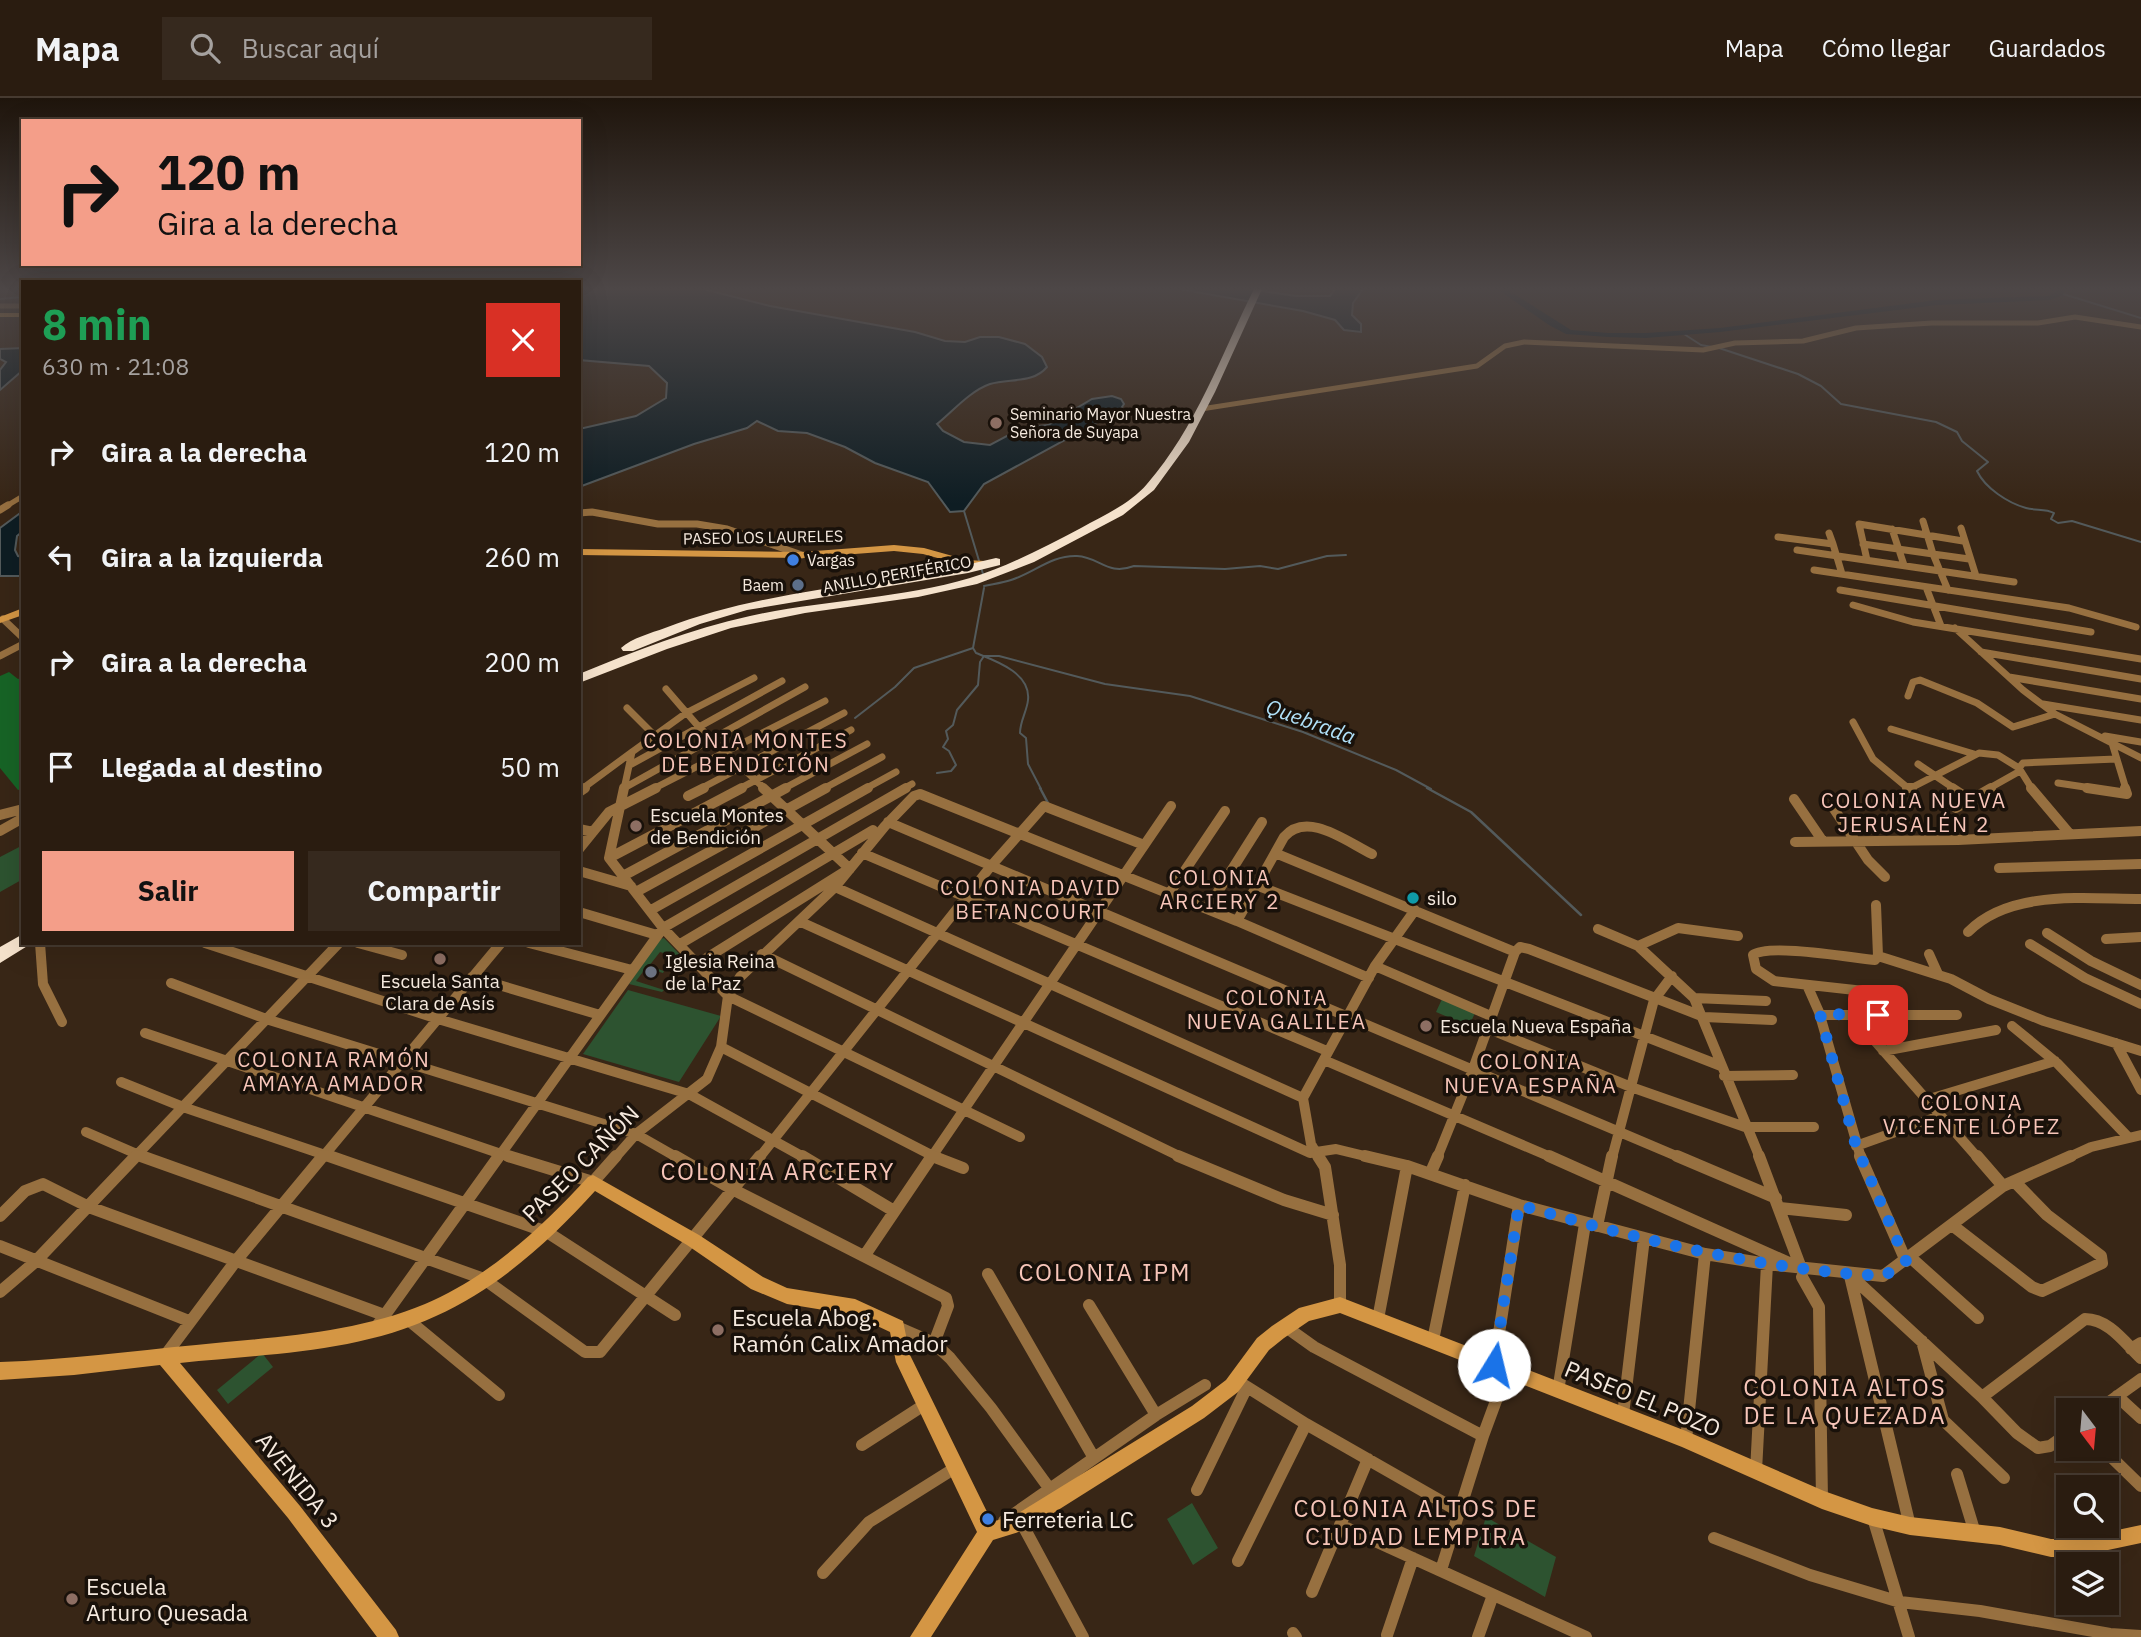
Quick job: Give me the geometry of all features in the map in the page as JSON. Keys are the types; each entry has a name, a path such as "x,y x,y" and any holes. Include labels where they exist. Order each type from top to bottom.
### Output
{"highway":[{"name":"ANILLO PERIFÉRICO","path":"581,669 689,622 743,607 806,596 937,583 955,564 995,563 1101,515 1139,488 1163,460 1217,361"},
{"name":"ANILLO PERIFÉRICO","path":"581,678 705,631 1006,570 1050,549 1129,505 1147,491 1172,461 1201,409 1222,361"},
{"path":"802,610 795,604 806,596"},
{"path":"0,944 21,930"},
{"path":"0,956 21,941"}],"street":[{"path":"1201,409 1476,366 1484,361"},
{"path":"0,510 21,497"},
{"path":"581,513 592,512 658,524 698,524 727,529 802,555"},
{"path":"1923,521 1948,590"},
{"path":"1867,560 1859,524 1963,541"},
{"path":"1961,528 1976,576"},
{"path":"1892,529 1903,565"},
{"path":"1829,533 1842,573"},
{"path":"1778,537 1833,544"},
{"path":"1863,544 1969,559"},
{"name":"PASEO LOS LAURELES","path":"581,552 802,555 894,548 916,550 955,564"},
{"path":"1797,550 2014,582"},
{"path":"1814,570 2069,608 2136,626"},
{"path":"1926,587 1941,626"},
{"path":"1840,590 2091,632"},
{"path":"1853,605 1890,617 2141,659"},
{"path":"21,612 1,619 21,636"},
{"path":"1955,628 1979,652 2055,714 2141,758"},
{"path":"0,656 21,645"},
{"path":"1979,652 2141,679"},
{"path":"2009,677 2141,699"},
{"path":"581,790 686,713 754,678"},
{"path":"1908,696 1913,682 1920,680 1977,703 2013,727 2055,714"},
{"path":"630,765 782,681"},
{"path":"626,787 805,687"},
{"path":"666,689 698,726 850,869"},
{"path":"581,847 610,812 619,810 825,701"},
{"path":"2040,703 2141,720"},
{"path":"627,708 654,735"},
{"path":"688,796 844,713"},
{"path":"1853,722 1873,760 1909,789 1974,754"},
{"path":"1891,729 1974,754 1998,755 2020,769 2025,781 2069,833"},
{"path":"609,859 851,730"},
{"path":"2096,735 2141,742"},
{"path":"2058,783 2127,794 2112,743"},
{"path":"623,876 867,744"},
{"path":"609,859 632,752"},
{"path":"581,872 634,889 882,757"},
{"path":"1956,807 2020,769 2024,763 2116,760"},
{"path":"1918,764 1970,800"},
{"path":"651,910 896,772"},
{"path":"0,1216 35,1185 43,1184 89,1207 381,1321 660,932 912,784"},
{"path":"727,996 740,976 801,922 835,887 888,822 914,796 926,795 1018,835 1237,921 1369,978"},
{"path":"1794,799 1822,840"},
{"path":"86,1132 138,1155 484,1279 586,1352 594,1354 600,1352 693,1240 991,866 1045,805 1144,845"},
{"path":"865,1255 1171,806"},
{"path":"1832,806 1885,877"},
{"path":"0,814 21,809"},
{"path":"1169,894 1225,811"},
{"path":"0,831 21,819"},
{"path":"888,822 1618,1131 1778,1203 1846,1215"},
{"path":"1207,909 1262,822"},
{"path":"1237,921 1292,827 1303,825 1371,854"},
{"path":"581,829 593,832"},
{"path":"680,944 873,830"},
{"path":"1795,842 1958,840 2141,831"},
{"path":"862,853 1325,1055 1802,1272"},
{"path":"1275,853 1515,953"},
{"path":"609,859 651,910 660,932"},
{"path":"1999,868 2141,864"},
{"path":"697,964 850,869"},
{"path":"1256,885 1396,937 1723,1071 1793,1074"},
{"path":"835,887 1303,1098"},
{"path":"1968,932 1975,922 2008,907 2069,901 2141,899"},
{"path":"1876,905 1878,956 1875,960 1781,950 1758,951 1753,955 1756,969 1767,979 1891,994"},
{"path":"1197,1490 1241,1383 1263,1344 1305,1314 1340,1304 1340,1265 1325,1167 1311,1144 1303,1098 1375,966 1415,910"},
{"path":"581,912 660,932 680,944 727,996 1020,1137"},
{"path":"801,922 1317,1154 1336,1149 1407,1166 1431,1172 1519,1205 1591,1225 1705,1254 1802,1272 1884,1276 2008,1184 2091,1147 2141,1135"},
{"path":"1638,946 1678,928 1738,936"},
{"path":"1598,929 1638,946 1694,998 1778,1203 1802,1272 1819,1307 1822,1500"},
{"path":"2047,933 2091,961 2141,985"},
{"path":"2106,939 2141,937"},
{"path":"2030,944 2085,978 2141,1004"},
{"path":"40,945 43,984 62,1021"},
{"path":"211,945 438,1019 689,1094 773,1139 894,1211"},
{"path":"0,1292 35,1262 89,1207 337,945"},
{"path":"365,945 402,955"},
{"path":"164,1357 235,1262 499,945"},
{"path":"537,945 632,970"},
{"path":"1431,1172 1473,1069 1515,953 1521,947 1704,1017 1772,1020"},
{"path":"762,954 993,1064 1152,1145 1284,1200 1333,1215"},
{"path":"1929,954 1938,974"},
{"path":"1878,956 1938,974 2044,1021 2141,1051"},
{"path":"1375,966 1491,1017"},
{"path":"1558,1391 1591,1225 1607,1181 1654,1000 1672,976"},
{"path":"472,977 600,1015"},
{"path":"171,983 266,1019 636,1135 734,1190 865,1255 900,1277 946,1298 947,1306 934,1343"},
{"path":"1807,985 1820,1014 1856,1146 1908,1259 1978,1318"},
{"name":"PASEO CAÑÓN","path":"0,1371 56,1369 334,1339 381,1321 406,1318 459,1296 547,1232 636,1135 707,1079 721,1047 727,996"},
{"path":"1694,998 1766,1001"},
{"path":"1820,1014 1957,1015"},
{"path":"1852,1015 1940,1116 2008,1184 2101,1256 2102,1263 2042,1291 2032,1287 1952,1225"},
{"path":"2012,1026 2055,1061 2128,1137"},
{"path":"1486,1028 1631,1087 1745,1127 1814,1127"},
{"path":"1883,1051 1996,1030"},
{"path":"145,1033 500,1154 593,1182 693,1240 757,1283 787,1296 855,1307 934,1343 992,1408 1049,1488"},
{"path":"2116,1043 2141,1090"},
{"path":"721,1047 932,1156 963,1168"},
{"path":"1926,1100 2055,1061"},
{"path":"121,1082 183,1107 547,1232 675,1315"},
{"path":"1856,1146 1940,1116"},
{"path":"1378,1319 1407,1166"},
{"path":"1433,1340 1465,1185"},
{"path":"1441,1570 1483,1436 1501,1368 1519,1205"},
{"path":"1623,1415 1644,1238"},
{"path":"0,1246 189,1321"},
{"path":"1686,1440 1705,1254"},
{"path":"1756,1471 1767,1264"},
{"path":"988,1274 1094,1458"},
{"path":"1849,1274 2025,1439 2038,1448 2056,1442"},
{"path":"1849,1274 1910,1526"},
{"name":"PASEO EL POZO","path":"1340,1304 1686,1440 1822,1500 1872,1517 1910,1526 1976,1534 2050,1548 2075,1548 2141,1534"},
{"path":"1089,1305 1156,1415"},
{"path":"406,1318 499,1395"},
{"path":"1982,1397 2085,1319 2092,1318 2101,1322 2138,1350"},
{"path":"1286,1326 1314,1347 1483,1436"},
{"path":"897,1327 902,1356 987,1533"},
{"path":"1922,1340 1943,1420 2004,1478"},
{"name":"AVENIDA 3","path":"164,1357 294,1512 389,1637"},
{"path":"2114,1398 2141,1379"},
{"path":"1241,1383 1460,1512"},
{"path":"987,1533 1021,1522 1241,1383"},
{"path":"920,1637 987,1533 1156,1415 1205,1385"},
{"path":"2117,1396 2141,1418"},
{"path":"862,1445 924,1405"},
{"path":"1238,1560 1307,1424"},
{"path":"1312,1592 1368,1459"},
{"path":"2115,1461 2141,1486"},
{"path":"823,1573 869,1522 909,1494 955,1468"},
{"path":"1957,1474 1976,1534"},
{"path":"1872,1517 1909,1637"},
{"path":"1021,1522 1083,1637"},
{"path":"1340,1525 1441,1570 1569,1633 1587,1637"},
{"path":"1714,1538 1810,1575 1900,1602 1980,1611 2110,1634 2141,1636"},
{"path":"1387,1635 1413,1558"},
{"path":"1478,1637 1493,1595"}],"green space":[{"path":"9,672 18,679 21,678 21,789 18,790 0,768 0,676"},
{"path":"21,846 21,880 0,892 0,857"},
{"path":"664,938 685,960 660,952 649,966 664,971 663,973 646,968 636,981 664,990 662,992 629,984 660,939"},
{"path":"628,990 721,1016 679,1082 583,1054"},
{"path":"1442,999 1475,1013 1469,1026 1436,1012"},
{"path":"262,1353 273,1367 228,1404 217,1390"},
{"path":"1192,1503 1218,1548 1193,1565 1167,1519"},
{"path":"1486,1517 1556,1557 1545,1597 1474,1556"}],"shaded area":[{"path":"4,361 21,361 21,372 0,390 0,370 6,362"},
{"path":"589,361 1044,361 1047,367 1035,376 983,387 937,424 943,431 964,442 990,445 1022,428 1048,425 1092,399 1112,396 1121,399 1124,404 1120,410 984,484 964,511 950,512 928,482 875,463 845,447 807,433 778,431 757,421 747,428 694,444 581,486 581,429 636,416 666,398 667,383 649,366"},
{"path":"21,512 21,533 17,536 15,550 21,557 21,576 0,576 0,528"}],"waterway":[{"name":"Quebrada","path":"1758,361 1798,374 1821,386 1841,404 1936,422 1957,432 1962,441 1988,462 1977,471 1991,489 2005,499 2026,508 2054,513 2051,519 2058,523 2072,521 2141,542"},
{"path":"964,511 983,574"},
{"path":"984,586 1011,580 1068,556 1085,557 1117,569 1134,566 1225,569 1260,566 1278,569 1327,556 1346,555"},
{"path":"973,648 984,588"},
{"path":"855,718 895,687 914,668 973,648"},
{"path":"973,648 976,653 984,656"},
{"path":"937,773 951,771 956,765 949,751 943,747 948,739 946,731 953,725 957,710 978,685 980,662 984,656"},
{"path":"984,656 1011,669 1024,682 1028,700 1020,733 1026,738 1028,764 1041,789"},
{"name":"Quebrada","path":"984,656 999,656 1105,684 1190,696 1303,732 1396,770 1431,789"},
{"path":"1040,788 1048,803"},
{"name":"Quebrada","path":"1427,788 1471,812 1581,915"}],"place":[{"name":"Seminario Mayor Nuestra Señora de Suyapa","path":"996,423"},
{"name":"Vargas","path":"793,560"},
{"name":"Baem","path":"798,585"},
{"name":"Escuela Montes de Bendición","path":"636,826"},
{"name":"silo","path":"1413,898"},
{"name":"Escuela Santa Clara de Asís","path":"440,959"},
{"name":"Iglesia Reina de la Paz","path":"651,972"},
{"name":"Escuela Nueva España","path":"1426,1026"},
{"name":"Escuela Abog. Ramón Calix Amador","path":"718,1330"},
{"name":"Ferreteria LC","path":"988,1519"},
{"name":"Escuela Arturo Quesada","path":"72,1599"}],"district":[{"name":"COLONIA MONTES DE BENDICIÓN","path":"746,752"},
{"name":"COLONIA NUEVA JERUSALÉN 2","path":"1914,812"},
{"name":"COLONIA ARCIERY 2","path":"1220,889"},
{"name":"COLONIA DAVID BETANCOURT","path":"1031,899"},
{"name":"COLONIA NUEVA GALILEA","path":"1277,1009"},
{"name":"COLONIA RAMÓN AMAYA AMADOR","path":"334,1071"},
{"name":"COLONIA NUEVA ESPAÑA","path":"1531,1073"},
{"name":"COLONIA VICENTE LÓPEZ","path":"1972,1114"},
{"name":"COLONIA ARCIERY","path":"778,1171"},
{"name":"COLONIA IPM","path":"1105,1272"},
{"name":"COLONIA ALTOS DE LA QUEZADA","path":"1845,1401"},
{"name":"COLONIA ALTOS DE CIUDAD LEMPIRA","path":"1416,1522"}],"route":[{"path":"1494,1365 1519,1205 1705,1254 1767,1264 1884,1276 1906,1261 1856,1146 1820,1014 1878,1015"}]}
